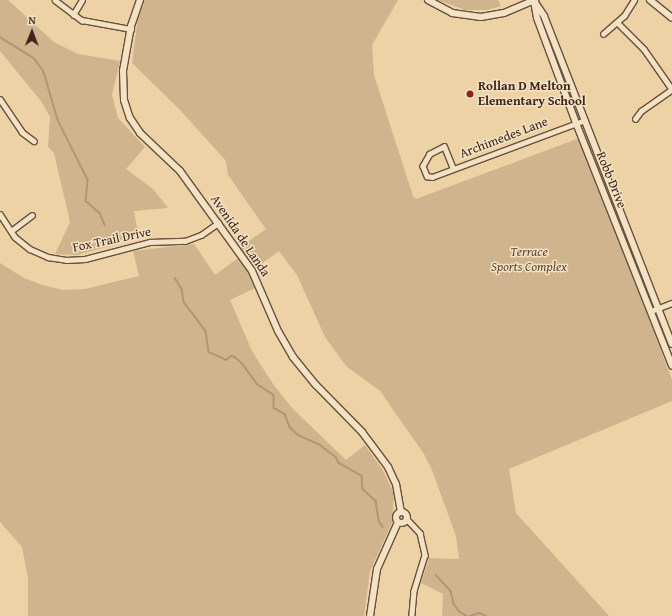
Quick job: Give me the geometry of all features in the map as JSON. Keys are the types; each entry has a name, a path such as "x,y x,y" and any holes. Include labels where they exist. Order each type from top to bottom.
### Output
{"street":[{"path":"55,0 73,15 91,23 131,29"},
{"path":"73,15 82,0"},
{"name":"Avenida de Landa","path":"140,0 131,29 124,64 123,90 130,118 140,133 180,170 218,223 259,284 278,331 293,357 316,385 362,432 388,467 396,484 401,512 406,518"},
{"path":"428,0 456,14 481,17 504,13 534,0"},
{"name":"Robb Drive","path":"534,0 544,16 672,344"},
{"name":"Robb Drive","path":"534,0 537,18 576,122 672,366"},
{"path":"603,34 618,23 634,0"},
{"path":"650,0 672,18"},
{"path":"618,23 644,49 672,89 641,111 635,119"},
{"path":"0,99 22,132 34,140"},
{"name":"Archimedes Lane","path":"453,169 444,147 430,154 423,166 427,176 432,177 453,169 576,122 585,120"},
{"name":"Fox Trail Drive","path":"0,214 11,231 22,243 38,254 71,260 150,242 185,241 201,235 218,223"},
{"path":"11,231 32,215"},
{"path":"651,311 672,303"},
{"name":"Avenida de Landa","path":"370,616 377,569 398,522 395,516 401,512"},
{"path":"398,522 404,522 406,518 420,533 425,555 414,591 412,616"}],"green space":[{"path":"0,0 8,0 54,42 78,54 120,61 112,95 118,118 145,147 126,169 153,189 168,208 134,211 139,238 77,255 55,254 70,222 54,153 48,147 50,117 41,101 0,51"},
{"name":"Terrace Sports Complex","path":"140,0 398,0 372,45 374,75 413,196 416,199 582,137 672,380 672,401 509,469 516,513 609,616 442,616 443,594 421,583 429,558 459,559 456,536 432,470 424,454 380,391 346,366 325,337 297,275 279,251 257,267 255,288 230,300 252,351 273,384 292,408 346,460 365,445 382,469 394,493 392,523 370,571 364,616 28,616 28,578 22,547 0,522 0,263 24,278 42,285 63,290 85,289 139,276 133,251 194,244 215,275 237,259 242,246 266,229 228,175 226,161 180,110 132,63 138,18 144,4"},
{"path":"438,0 498,0 501,6 487,10 465,10"}],"waterway":[{"path":"0,37 34,58 44,72 58,120 88,180 86,201 100,213 105,225"},
{"path":"175,278 182,289 184,302 206,331 209,352 226,360 231,356 235,357 242,363 257,384 274,395 274,408 285,414 290,427 298,435 320,445 336,457 339,463 362,476 363,489 376,501 379,521 383,527"},
{"path":"436,575 451,591 454,604 459,611 467,616"},
{"path":"470,616 480,613 486,616"}],"place":[{"name":"Rollan D Melton Elementary School","path":"470,94"}]}
